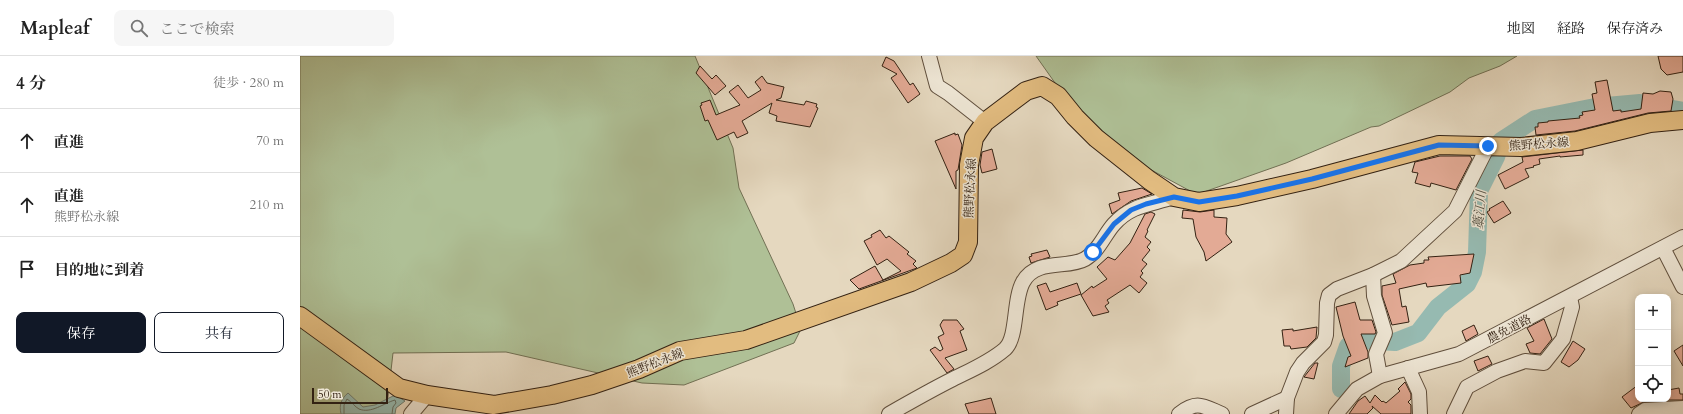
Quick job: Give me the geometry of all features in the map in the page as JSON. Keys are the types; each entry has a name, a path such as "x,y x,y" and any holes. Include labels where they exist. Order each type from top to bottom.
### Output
{"main road":[{"name":"熊野松永線","path":"300,316 400,388 427,395 494,405 552,395 592,385 639,369 680,351 746,340 911,282 963,255 968,242 969,166 974,138 985,122 1026,91 1042,86 1058,96 1075,117 1096,138 1148,180 1174,197 1199,202 1237,196 1312,179 1439,145 1521,147 1577,141 1650,123 1683,120"}],"street":[{"path":"928,56 937,86 985,122"},
{"path":"1286,414 1287,398 1297,372 1303,363 1324,342 1326,335 1327,303 1329,295 1337,289 1373,275 1401,261 1455,211 1496,146"},
{"path":"889,414 922,395 993,359 1007,347 1012,334 1017,298 1023,282 1030,273 1043,267 1084,260 1093,252 1114,224 1131,210 1146,204 1174,197"},
{"name":"農免道路","path":"1336,414 1357,389 1380,376 1459,354 1683,237"},
{"path":"1663,248 1683,287"},
{"path":"1373,275 1374,296 1385,334 1376,354 1380,376"},
{"path":"1454,414 1467,387 1497,370 1525,361 1544,363 1563,339 1572,307 1570,297"},
{"path":"1408,368 1419,392 1420,414"},
{"path":"411,414 427,395"},
{"path":"1252,414 1287,398"},
{"path":"1178,414 1192,405 1203,406 1222,414"},
{"path":"1639,414 1645,410 1683,408"}],"green space":[{"path":"300,56 695,56 733,148 739,188 793,304 801,329 794,343 684,385 642,383 506,352 393,353 386,414 300,414"},
{"path":"1036,56 1517,56 1500,66 1469,78 1450,92 1379,126 1371,127 1286,163 1201,193 1192,192 1131,159 1060,90"}],"water":[{"path":"348,393 363,407 375,405 393,396 397,396 405,401 396,408 395,414 341,414 341,402"}],"building":[{"path":"1658,56 1683,56 1683,72 1667,75 1661,69"},
{"path":"886,57 894,61 910,85 913,83 920,94 908,103 891,78 897,74 882,66"},
{"path":"700,66 712,79 716,75 726,86 715,95 696,73"},
{"path":"762,76 767,83 784,87 781,98 776,100 804,105 806,101 817,104 816,107 818,108 810,127 776,121 777,116 769,113 772,103 742,121 748,133 737,138 734,132 717,140 708,120 705,121 700,106 702,105 701,103 710,100 716,115 740,105 729,92 738,85 748,98 761,90 755,82"},
{"path":"1607,80 1613,111 1621,110 1621,112 1641,109 1643,93 1653,94 1660,91 1671,92 1673,99 1671,111 1648,113 1575,131 1536,135 1535,127 1538,127 1538,123 1580,118 1579,116 1583,115 1582,112 1595,110 1592,94 1597,93 1595,82"},
{"path":"955,133 955,135 958,134 962,145 958,170 956,171 956,189 935,141"},
{"path":"992,149 997,169 982,173 980,165 982,152"},
{"path":"1583,150 1583,155 1539,159 1540,164 1525,169 1529,177 1505,189 1498,175 1523,162 1522,157"},
{"path":"1440,156 1470,156 1472,159 1456,190 1431,183 1430,187 1415,183 1418,173 1412,172 1415,162"},
{"path":"1142,188 1152,194 1131,201 1112,214 1109,204 1120,200 1118,193"},
{"path":"1503,201 1511,213 1494,223 1487,212 1490,210 1489,209"},
{"path":"1183,210 1200,212 1214,210 1214,217 1227,218 1226,234 1232,242 1206,261 1204,252 1196,237 1193,219 1182,218"},
{"path":"1151,212 1155,214 1145,237 1151,242 1147,247 1150,250 1142,260 1147,264 1141,271 1143,273 1140,277 1147,283 1139,293 1130,285 1107,300 1109,303 1105,306 1109,312 1093,316 1081,295 1092,286 1093,288 1107,279 1097,267 1108,257 1115,260 1130,243 1145,214"},
{"path":"880,230 886,238 889,236 909,252 907,254 916,261 913,264 917,268 859,289 850,280 875,266 883,280 901,271 887,259 877,265 864,241 872,237 871,235"},
{"path":"1047,250 1050,257 1031,263 1029,257 1032,256 1031,254"},
{"path":"1474,254 1470,273 1460,275 1461,283 1427,287 1426,283 1399,289 1402,307 1406,306 1409,322 1392,325 1382,295 1382,286 1396,283 1393,274 1410,265 1424,263 1424,260 1429,260 1428,257"},
{"path":"1046,283 1050,292 1077,283 1081,294 1057,302 1058,305 1046,310 1037,286"},
{"path":"1355,302 1360,320 1372,320 1376,332 1375,334 1361,334 1368,352 1368,358 1345,367 1348,357 1351,356 1343,336 1336,307"},
{"path":"1544,319 1552,339 1540,354 1530,353 1526,344 1534,341 1527,328"},
{"path":"943,320 957,320 964,329 960,331 967,350 945,358 954,369 947,373 930,350 935,347 940,351 943,349 938,337 944,334 940,325"},
{"path":"1474,325 1478,334 1466,341 1462,331"},
{"path":"1317,327 1316,338 1307,347 1291,349 1290,346 1284,346 1282,330 1293,329 1293,331"},
{"path":"1573,341 1585,349 1578,360 1569,367 1561,362"},
{"path":"1683,345 1683,366 1674,351"},
{"path":"1488,356 1492,364 1478,371 1474,361"},
{"path":"1315,363 1318,363 1314,379 1304,377"},
{"path":"1405,382 1411,394 1411,399 1408,402 1411,405 1411,414 1381,414 1372,406 1373,408 1367,414 1349,414 1358,401 1365,396 1370,403 1375,395 1382,402 1383,401 1386,403 1400,391 1398,389"},
{"path":"1635,387 1635,402 1644,402 1631,408 1622,397"},
{"path":"1679,388 1680,394 1683,394 1683,400 1671,400 1671,389"},
{"path":"991,398 996,414 969,414 965,404"}],"waterway":[{"name":"藁江川","path":"1341,389 1341,366 1348,346 1360,340 1395,342 1418,333 1438,307 1467,284 1473,272 1477,252 1479,191 1496,157 1501,141 1535,119 1595,107 1640,103 1683,111"}],"route":[{"path":"1093,252 1114,224 1131,210 1146,204 1174,197 1199,202 1237,196 1312,179 1439,145 1488,146"}]}
